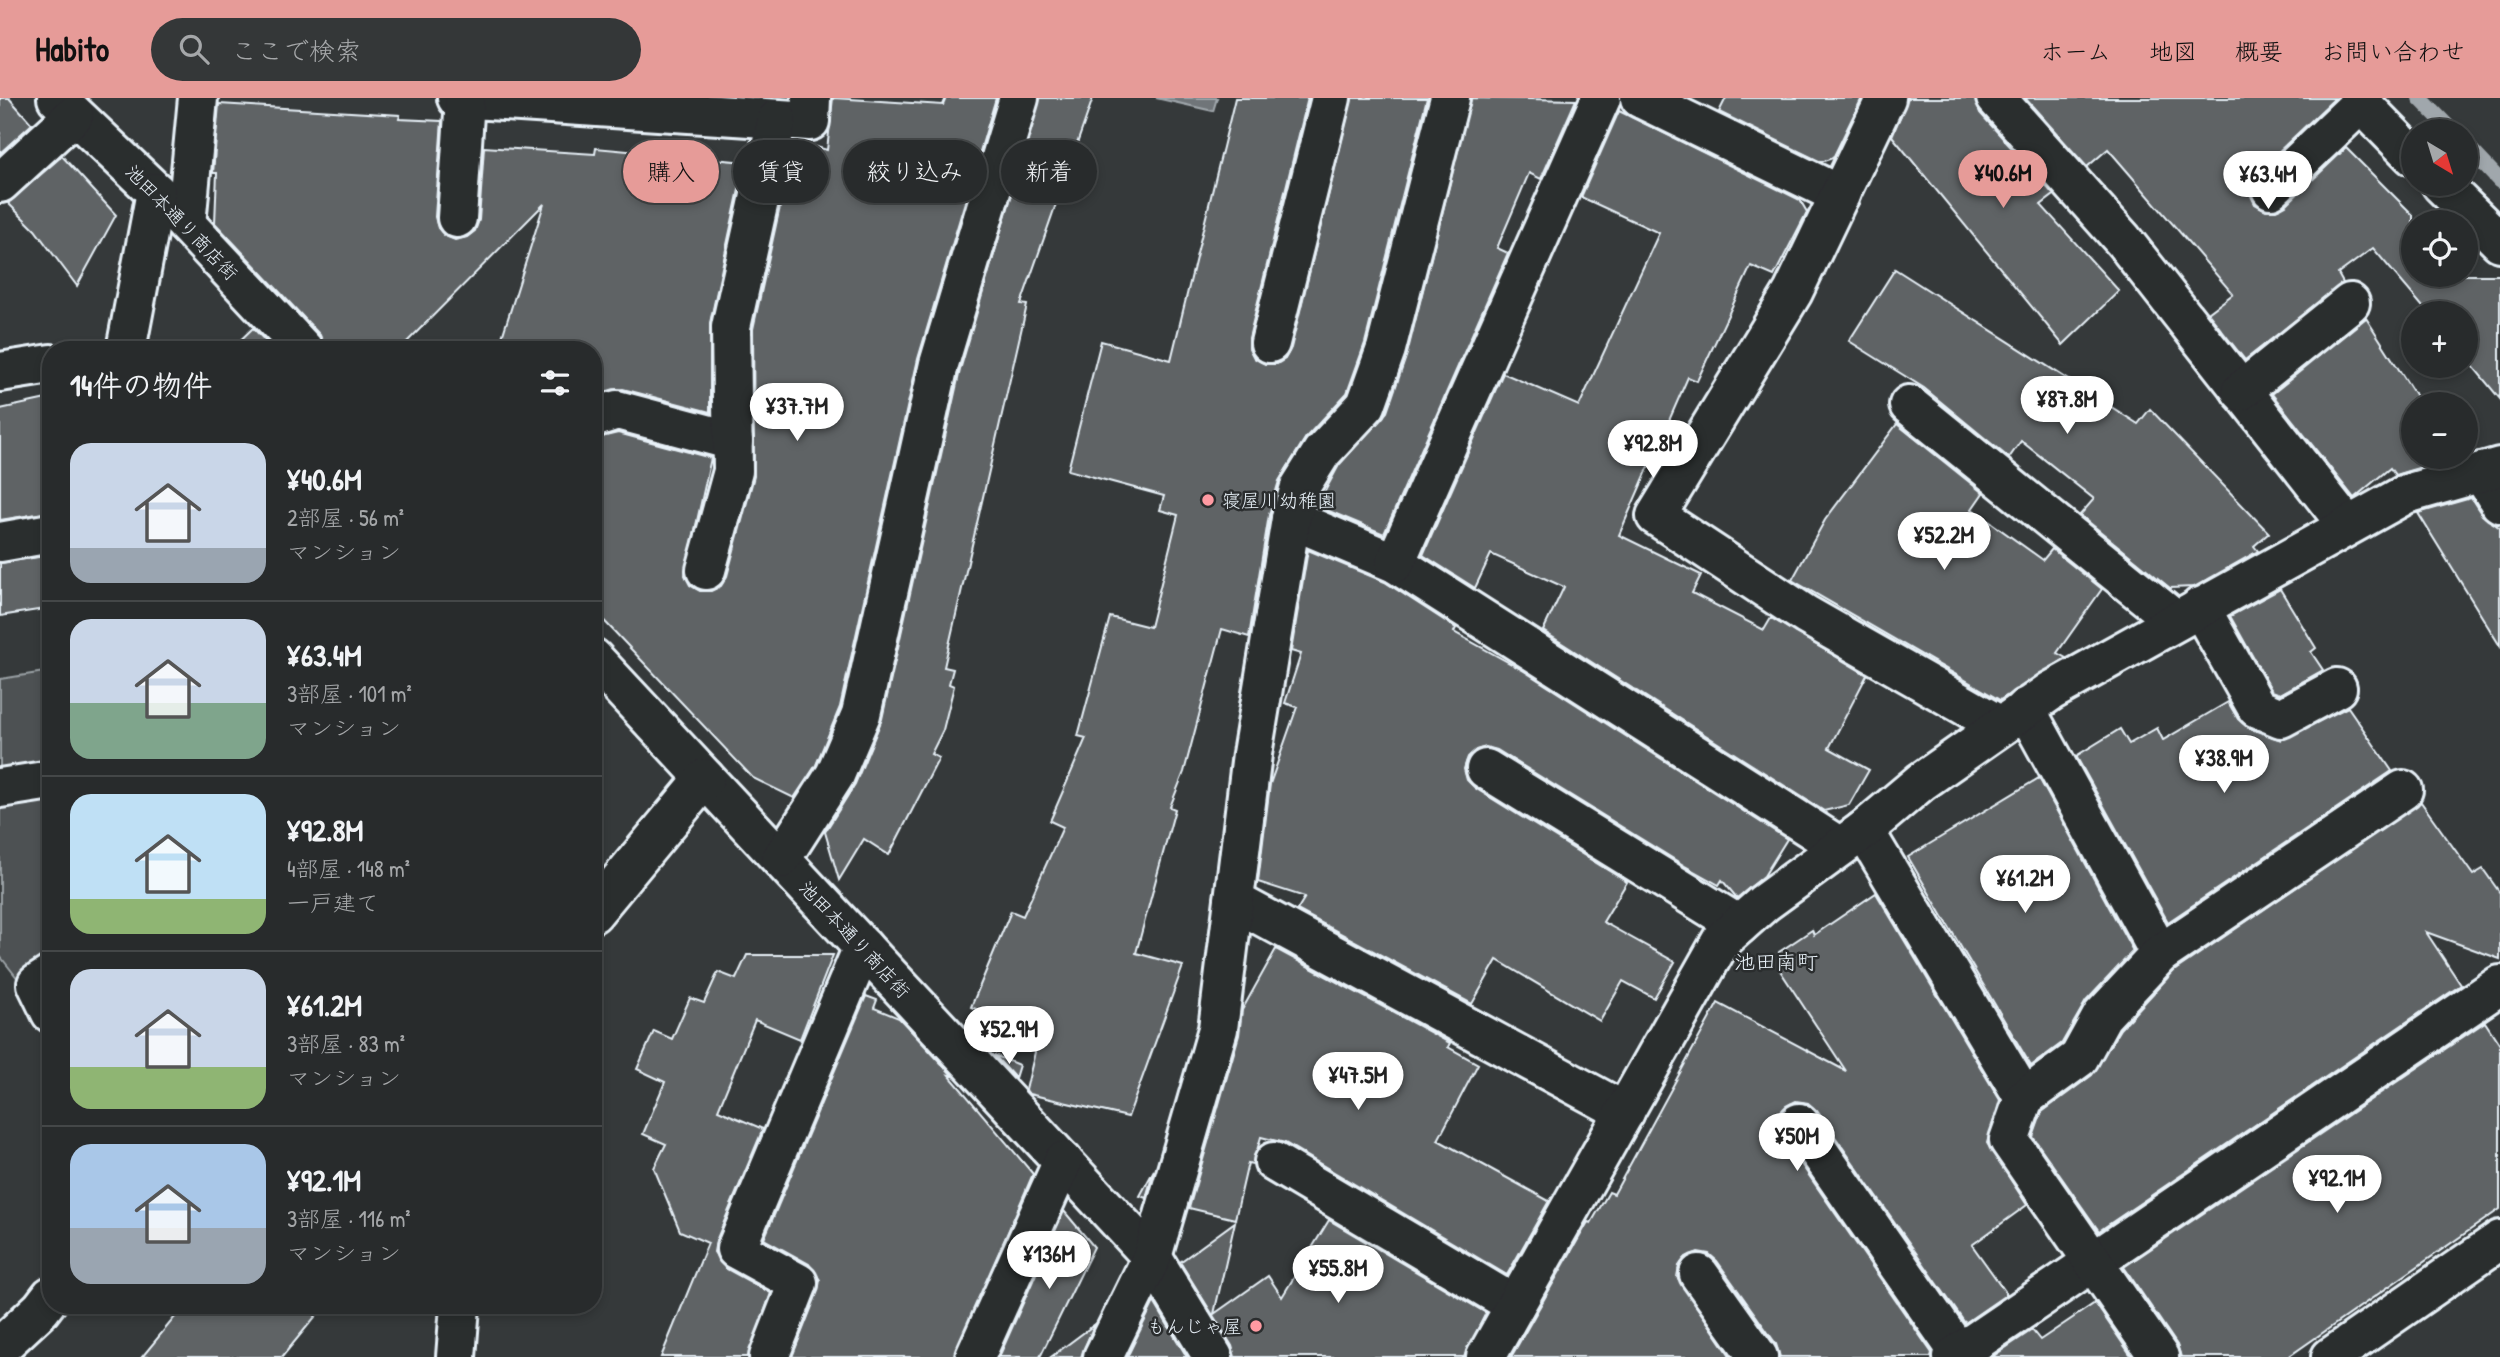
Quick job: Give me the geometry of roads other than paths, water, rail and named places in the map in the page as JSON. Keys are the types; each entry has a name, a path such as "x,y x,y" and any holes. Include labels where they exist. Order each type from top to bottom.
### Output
{"street":[{"path":"186,224 198,98"},
{"path":"457,98 552,101 810,121 811,98"},
{"path":"781,859 835,775 861,713 939,364 1019,98"},
{"path":"1270,343 1331,98"},
{"path":"1103,1357 1152,1258 1218,1029 1252,754 1290,519 1300,488 1322,453 1366,405 1386,349 1450,98"},
{"path":"1395,563 1601,98"},
{"path":"1640,98 1840,195"},
{"path":"1886,98 1793,292 1656,516 1807,615 2012,717 2160,954"},
{"path":"1996,98 2123,240 2347,525"},
{"path":"457,218 465,99"},
{"path":"2271,189 2361,103 2401,144"},
{"path":"0,183 66,106"},
{"name":"池田本通り商店街","path":"66,106 156,192 296,341"},
{"path":"706,570 733,471 732,327 777,118"},
{"path":"128,341 156,192"},
{"path":"2453,196 2500,242"},
{"path":"2241,391 2350,303"},
{"path":"0,372 42,365"},
{"path":"1909,405 2188,614 2257,708 2281,718 2337,688"},
{"path":"602,415 617,410 733,441"},
{"path":"1486,1357 1721,941 1739,925 1852,839 1921,782 2012,717 2188,614 2406,494 2494,481"},
{"path":"1290,519 1395,563 1852,839 2024,1098"},
{"path":"0,542 42,535"},
{"name":"池田本通り商店街","path":"602,668 1152,1258 1213,1357"},
{"path":"1486,769 1739,925"},
{"path":"602,902 705,778"},
{"path":"0,788 42,781"},
{"path":"2159,1357 2009,1140 2024,1098 2079,1058 2102,1016 2160,954 2403,790"},
{"path":"1234,901 1625,1112"},
{"path":"769,1357 798,1283 736,1249 863,947"},
{"path":"1799,1123 1956,1355 2500,985"},
{"path":"975,1357 1063,1161"},
{"path":"1275,1162 1515,1306"},
{"path":"2331,1357 2500,1240"},
{"path":"1699,1274 1758,1357"},
{"path":"0,1347 42,1308"},
{"path":"456,1357 459,1314"}],"waterway":[{"path":"2420,98 2440,119"},
{"path":"2478,158 2500,181"}],"place":[{"name":"寝屋川幼稚園","path":"1208,500"},
{"name":"もんじゃ屋","path":"1256,1326"}],"district":[{"name":"池田南町","path":"1776,961"}]}
